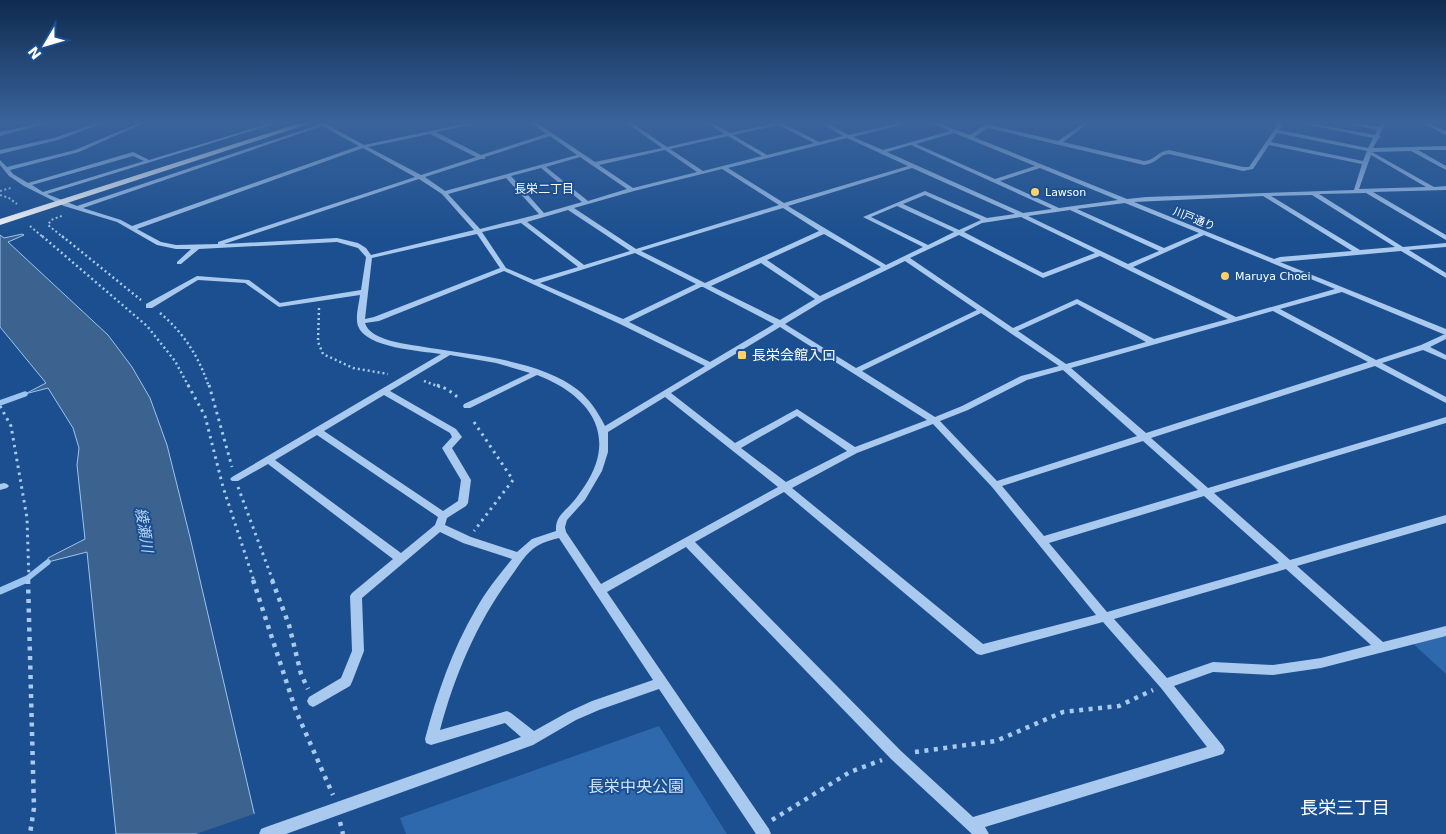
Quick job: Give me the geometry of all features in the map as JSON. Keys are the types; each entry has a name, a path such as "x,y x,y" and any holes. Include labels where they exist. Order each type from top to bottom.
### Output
{"highway":[{"path":"4,217 172,162"},
{"path":"57,200 181,162"}],"street":[{"path":"0,162 26,186 42,194 80,209 106,216 133,228 149,239 167,245 208,247 337,240 357,244 365,250 368,257 361,322 367,333 387,343 473,357 538,372 555,378 574,390 585,401 603,431 603,451 599,468 589,487 562,519 561,533 762,830"},
{"path":"6,169 34,162"},
{"path":"26,186 107,162"},
{"path":"42,194 145,162"},
{"path":"80,209 212,162"},
{"path":"133,228 320,162"},
{"path":"393,162 444,193 478,231 504,269 623,322 710,365"},
{"path":"208,247 470,162"},
{"path":"444,193 557,162"},
{"path":"592,162 632,190"},
{"path":"595,164 604,162"},
{"path":"686,162 702,173"},
{"path":"368,257 522,221 632,190 748,162"},
{"path":"904,162 1020,214 1236,320"},
{"path":"953,162 1057,209"},
{"name":"川戸通り","path":"1030,162 1446,332"},
{"path":"1139,162 1152,162"},
{"path":"1212,162 1243,169 1251,168 1255,162"},
{"path":"1356,191 1366,163 1361,162"},
{"path":"1388,162 1432,188"},
{"path":"1435,162 1446,168"},
{"path":"542,166 587,203"},
{"path":"535,282 912,166"},
{"path":"996,181 1040,166"},
{"path":"724,168 885,267"},
{"path":"508,176 542,215"},
{"path":"603,431 820,299 986,220 1124,201 1446,188"},
{"path":"1367,191 1446,238"},
{"path":"928,247 866,217 925,193 986,220"},
{"path":"1313,193 1446,276"},
{"path":"1264,195 1359,252"},
{"path":"898,204 959,232 1043,276 1101,254"},
{"path":"568,208 636,252 779,323 934,420 994,485 1105,617 1165,684 1218,750 972,824"},
{"path":"1070,208 1165,251"},
{"path":"522,221 584,268"},
{"path":"623,322 824,231"},
{"path":"1128,267 1204,233"},
{"path":"1274,262 1280,259 1446,245"},
{"path":"179,263 197,247"},
{"path":"904,258 1063,365 1382,648"},
{"path":"762,260 820,299"},
{"path":"361,322 376,319 504,269"},
{"path":"149,306 197,278 247,281 279,305 365,292"},
{"path":"600,590 854,450 965,408 1024,378 1063,365 1274,310 1341,290"},
{"path":"1013,332 1077,301 1153,342"},
{"path":"856,371 982,310"},
{"path":"1274,310 1377,362 1446,400"},
{"path":"994,485 1424,347 1446,336"},
{"path":"1424,347 1446,358"},
{"path":"235,479 447,354"},
{"path":"467,406 538,372"},
{"path":"313,701 346,682 358,651 356,596 401,559 462,503 466,480 447,448 457,437 453,431 384,391"},
{"path":"666,393 785,487 981,650 1105,617 1446,519"},
{"path":"735,448 797,412 854,450"},
{"path":"1041,541 1446,420"},
{"path":"318,431 468,540 519,557"},
{"path":"269,460 401,559"},
{"path":"533,739 508,717 430,739 441,699 455,660 478,613 519,557 533,543 561,533"},
{"path":"687,541 896,755 982,834"},
{"path":"1165,684 1213,667 1273,670 1322,663 1446,631"},
{"path":"266,834 533,739 572,716 596,705 662,683"}],"path":[{"path":"0,195 19,206"},
{"path":"80,209 51,220 48,225 149,306 169,319 191,344 204,372 235,479 289,625 301,674 313,701"},
{"path":"30,226 147,326 176,360 205,416 223,487 296,711 330,787 337,810"},
{"path":"320,298 318,342 322,354 353,368 408,378 447,389 457,394 467,406"},
{"path":"0,406 10,426 26,518 34,808 30,834"},
{"path":"468,540 513,480 474,422"},
{"path":"762,830 850,772 896,755 996,740 1062,712 1119,706 1165,684"}],"green space":[{"path":"1446,631 1446,674 1409,640"},
{"name":"長栄中央公園","path":"659,726 727,834 406,834 400,818"}],"water":[{"name":"綾瀬川","path":"0,235 4,238 24,235 8,242 108,335 132,367 150,398 167,445 190,537 259,834 116,834 87,552 48,562 48,558 85,539 77,465 79,448 73,428 48,388 25,394 46,383 0,327"}],"pier":[{"path":"257,813 261,834 196,834"}],"waterway":[{"path":"0,403 25,394"},
{"path":"24,581 48,562"},
{"path":"0,591 25,580"}],"place":[{"name":"Lawson","path":"1035,192"},
{"name":"Maruya Choei","path":"1225,276"},
{"name":"長栄会館入口","path":"742,355"}],"district":[{"name":"長栄二丁目","path":"544,189"},
{"name":"長栄三丁目","path":"1345,807"}]}
